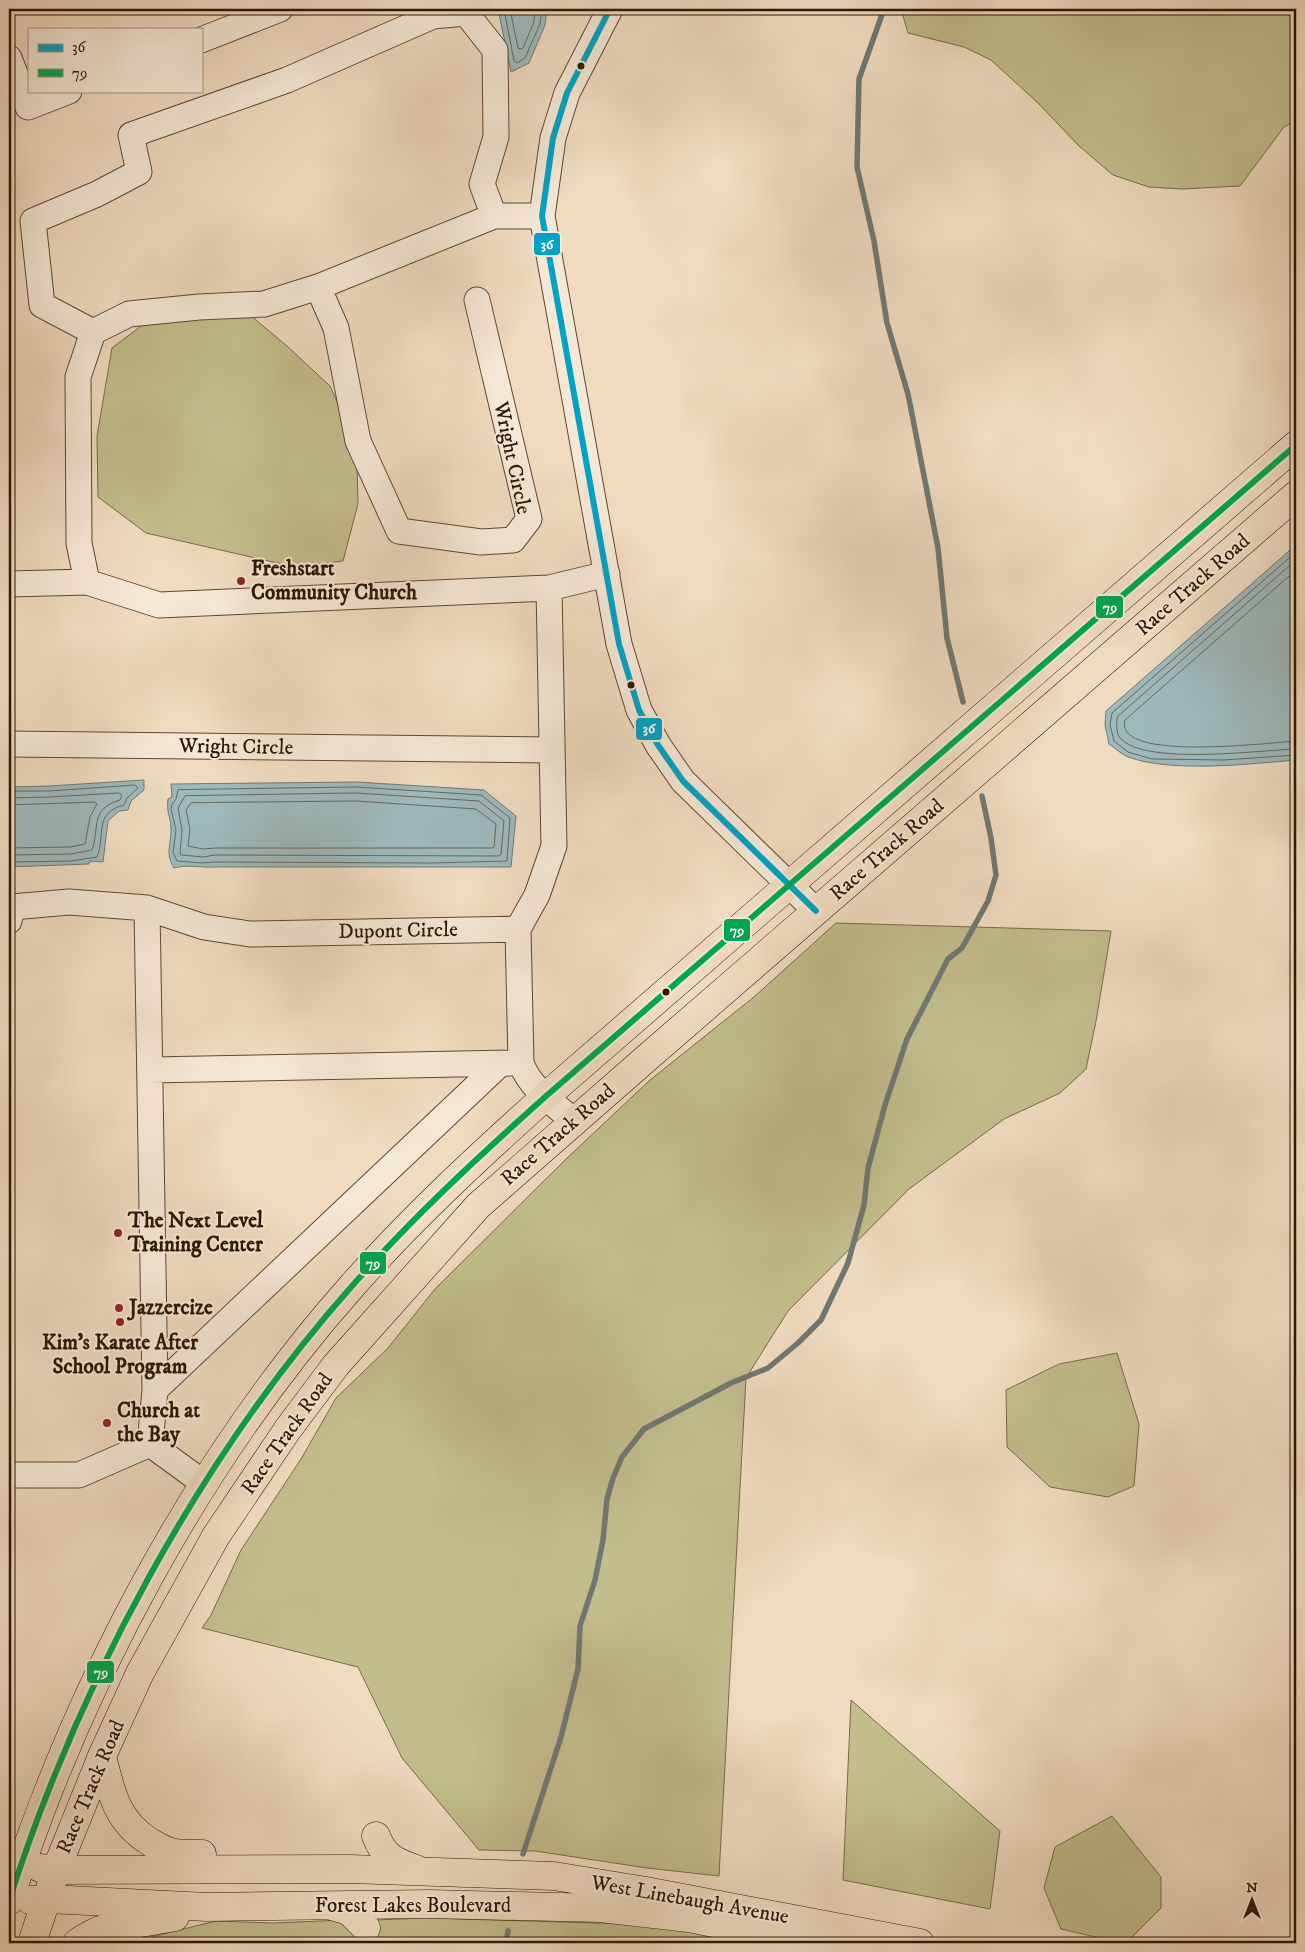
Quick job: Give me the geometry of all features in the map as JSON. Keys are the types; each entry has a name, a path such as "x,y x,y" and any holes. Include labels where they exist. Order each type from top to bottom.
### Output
{"main road":[{"name":"Race Track Road","path":"9,1901 15,1865 37,1818 68,1741 116,1638 151,1575 205,1484 243,1426 288,1364 352,1286 434,1200 487,1148 1296,445"},
{"name":"Race Track Road","path":"32,1943 56,1870 102,1756 140,1673 190,1580 247,1488 336,1364 478,1206 1296,495"},
{"path":"102,1756 114,1801 120,1814 132,1828 162,1849 172,1853 298,1858 328,1862 350,1869"},
{"path":"376,1836 381,1849 391,1858 402,1865 422,1872"},
{"name":"Forest Lakes Boulevard","path":"15,1865 56,1870 350,1869 554,1876 576,1880"},
{"path":"369,1918 388,1894 396,1891 526,1890 576,1880"},
{"name":"West Linebaugh Avenue","path":"576,1880 646,1891 920,1943"},
{"name":"Forest Lakes Boulevard","path":"9,1901 48,1899 207,1907 331,1906 369,1918 469,1904 621,1909 689,1918 814,1943"},
{"path":"77,1943 101,1929 117,1924 140,1923 183,1916 207,1907"}],"street":[{"path":"202,40 280,9"},
{"path":"610,9 568,93 553,138 542,216 619,644 639,710 658,745 683,781 816,911"},
{"path":"93,332 42,305 32,220 97,194 139,172 131,135 287,80 433,16 466,13 495,50 496,137 482,184 494,216"},
{"path":"9,58 28,107 67,92"},
{"path":"87,582 79,543 78,377 93,332 129,314 199,307 264,304 318,287 494,216 542,216"},
{"name":"Wright Circle","path":"318,287 336,328 358,441 399,531 481,542 514,540 529,519 477,300"},
{"path":"9,584 87,582 159,605 550,588 607,574"},
{"path":"155,1390 511,1063 518,929 537,896 554,846 550,588"},
{"name":"Wright Circle","path":"9,744 552,750"},
{"name":"Dupont Circle","path":"9,921 12,907 69,902 147,908 204,927 250,934 518,929"},
{"path":"147,908 155,1390 150,1444"},
{"path":"150,1070 511,1063 525,1074 545,1097 574,1121"},
{"path":"150,1444 205,1484"},
{"path":"9,1475 79,1475 150,1444"}],"shaded area":[{"path":"901,9 1296,9 1296,121 1284,127 1240,186 1182,189 1149,187 1113,175 1079,146 1037,102 991,60 964,47 908,33"},
{"path":"250,315 330,386 345,419 357,462 358,504 343,561 295,567 146,533 98,497 97,436 112,348 145,323"},
{"path":"836,923 1111,931 1086,1069 1060,1093 1004,1119 909,1189 788,1311 746,1378 719,1876 647,1868 535,1851 479,1850 402,1758 358,1667 202,1628 211,1615 241,1550 301,1459 336,1398 388,1348 435,1289 565,1160 650,1080 754,997"},
{"path":"1117,1353 1139,1424 1134,1486 1108,1497 1050,1487 1007,1447 1006,1390 1059,1364"},
{"path":"851,1700 1000,1831 990,1909 843,1880"},
{"path":"1112,1816 1161,1877 1161,1908 1129,1940 1100,1938 1061,1929 1044,1888 1055,1847"},
{"path":"424,1918 665,1925 761,1943 366,1943 379,1929 376,1924 377,1920"},
{"path":"344,1920 366,1943 96,1943 115,1936 155,1936 216,1921 273,1923"}],"water":[{"path":"498,9 547,9 545,25 529,63 511,72"},
{"path":"1296,545 1296,760 1211,766 1166,765 1128,757 1109,744 1105,725 1106,711"},
{"path":"144,780 144,790 131,801 128,810 119,811 108,821 103,862 90,861 89,864 9,867 9,787"},
{"path":"357,782 484,790 516,816 511,867 189,866 174,868 171,863 169,849 171,825 168,799 172,797 171,784"}],"waterway":[{"path":"884,9 859,79 857,167 874,241 887,323 908,394 938,548 947,638 963,702"},
{"path":"523,1854 561,1737 578,1669 580,1626 595,1580 603,1540 607,1499 622,1457 644,1429 731,1383 768,1368 798,1343 821,1320 848,1263 864,1205 868,1168 885,1105 907,1039 948,959 962,948 988,901 996,875 991,838 982,796"},
{"path":"506,1943 508,1931"}],"transit line":[{"name":"36","path":"610,9 567,93 553,138 542,216 619,644 639,710 658,745 683,781 816,911"},
{"name":"79","path":"9,1901 38,1819 71,1737 108,1656 149,1576 195,1499 244,1424 296,1353 352,1286 446,1188 545,1097 1296,445"}],"place":[{"name":"Freshstart Community Church","path":"241,581"},
{"name":"The Next Level Training Center","path":"118,1233"},
{"name":"Jazzercize","path":"119,1308"},
{"name":"Kim's Karate After School Program","path":"120,1322"},
{"name":"Church at the Bay","path":"107,1423"}]}
